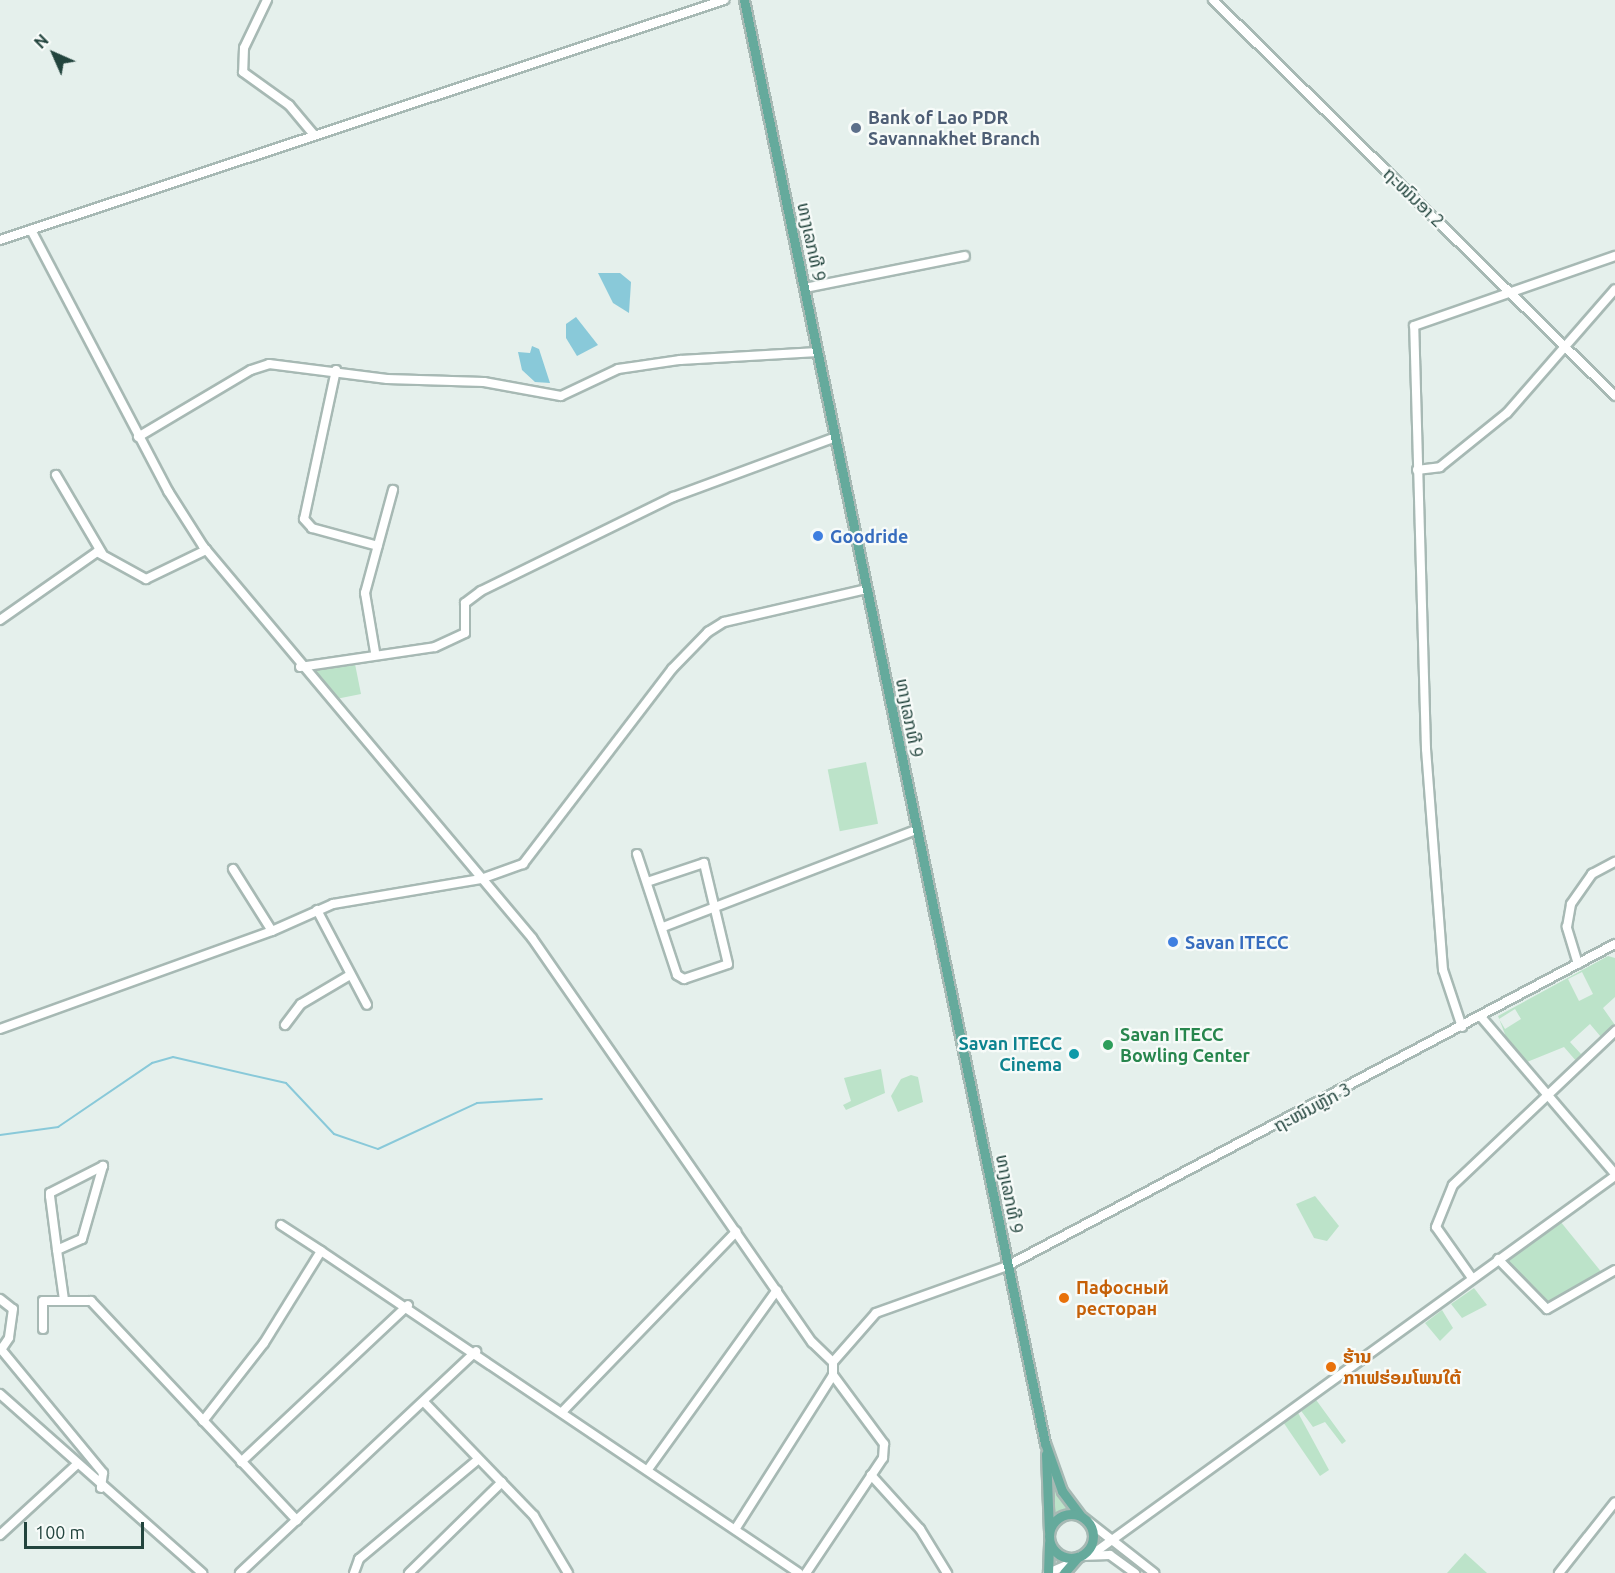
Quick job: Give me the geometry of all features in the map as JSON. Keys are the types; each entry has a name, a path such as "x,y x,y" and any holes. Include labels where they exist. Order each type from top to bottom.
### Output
{"main road":[{"name":"ທາງເລກທີ 9","path":"744,0 1045,1443 1062,1491 1080,1515 1089,1522"},
{"name":"ທາງເລກທີ 9","path":"1045,1443 1049,1535 1048,1573"},
{"path":"1077,1559 1058,1555 1049,1535 1060,1517 1080,1515"},
{"path":"1064,1573 1093,1541 1089,1522"}],"street":[{"path":"267,0 244,48 243,72 289,105 313,134"},
{"path":"0,240 313,134 724,0"},
{"name":"ຖະໜົນອາ 2","path":"1213,0 1566,345 1615,396"},
{"path":"30,230 138,437 206,550 300,667 532,938 777,1290 833,1362 833,1375 736,1528"},
{"path":"805,288 965,256"},
{"path":"1462,1027 1443,970 1426,749 1414,326 1509,290 1615,256"},
{"path":"1417,470 1440,467 1507,413 1615,289"},
{"path":"138,437 259,366 336,370 387,379 484,382 561,396 618,369 680,360 818,352"},
{"path":"336,370 304,519 312,528 378,546"},
{"path":"300,667 375,652 449,641 465,633 465,603 481,591 673,497 836,437"},
{"path":"57,475 102,553 146,579 206,550"},
{"path":"375,652 365,593 393,490"},
{"path":"0,620 102,553"},
{"path":"0,1029 272,931 317,910 375,894 481,879 523,864 537,853 672,669 708,632 724,622 867,589"},
{"path":"663,927 916,830"},
{"path":"637,854 677,975 684,979 728,964 713,909 704,863 647,882"},
{"path":"1578,964 1567,927 1571,904 1592,874 1615,862"},
{"path":"233,869 272,931"},
{"path":"317,910 367,1005"},
{"name":"ຖະໜົນຫຼັກ 3","path":"833,1362 876,1313 1007,1266 1614,946"},
{"path":"285,1025 301,1004 350,975"},
{"path":"1048,1573 1094,1553 1615,1175 1550,1093 1480,1017"},
{"path":"1472,1278 1436,1227 1438,1211 1453,1185 1615,1031"},
{"path":"57,1250 82,1239 103,1166 50,1193 57,1250 64,1300"},
{"path":"281,1225 408,1305 649,1468 799,1573"},
{"path":"564,1410 736,1232"},
{"path":"204,1421 264,1343 321,1251"},
{"path":"1498,1259 1547,1309 1615,1270"},
{"path":"649,1468 777,1290"},
{"path":"0,1293 0,1299 13,1309 9,1338 1,1349 103,1473 101,1488"},
{"path":"43,1329 43,1301 91,1301 297,1520"},
{"path":"241,1462 408,1305"},
{"path":"240,1573 476,1351"},
{"path":"806,1573 887,1450 833,1375"},
{"path":"0,1394 75,1466 202,1573"},
{"path":"424,1402 476,1461 502,1482 534,1516 568,1573"},
{"path":"354,1573 359,1559 476,1461"},
{"path":"0,1535 75,1466"},
{"path":"871,1475 920,1529 947,1573"},
{"path":"409,1573 502,1482"},
{"path":"1559,1573 1615,1502"},
{"path":"1089,1522 1154,1573"},
{"path":"1094,1553 1110,1555 1135,1573"}],"green space":[{"path":"355,664 361,694 331,700 311,669"},
{"path":"866,762 878,824 840,831 828,769"},
{"path":"1608,956 1615,958 1615,997 1603,1008 1615,1025 1577,1062 1564,1047 1527,1062 1506,1037 1499,1020 1505,1029 1521,1019 1515,1009 1499,1019 1498,1016","holes":["1582,972 1593,994 1579,1001 1568,979","1590,1024 1601,1037 1581,1054 1570,1042"]},
{"path":"881,1069 885,1093 846,1110 843,1105 851,1101 844,1078"},
{"path":"911,1075 918,1077 923,1102 898,1112 891,1096 901,1079"},
{"path":"1315,1196 1339,1226 1327,1241 1314,1238 1296,1204"},
{"path":"1560,1221 1603,1274 1546,1305 1506,1261"},
{"path":"1474,1288 1487,1305 1462,1318 1451,1304"},
{"path":"1442,1310 1453,1328 1440,1341 1425,1323"},
{"path":"1314,1397 1346,1441 1342,1444 1325,1422 1313,1427 1299,1408"},
{"path":"1296,1409 1329,1470 1320,1476 1281,1419"},
{"path":"1050,1477 1070,1510 1054,1517 1053,1515"},
{"path":"1465,1553 1487,1573 1447,1573"}],"water":[{"path":"598,273 620,273 631,282 629,313 613,303"},
{"path":"576,317 598,345 577,356 566,338 566,324"},
{"path":"532,346 539,349 550,383 535,382 522,370 518,352 530,353"}],"waterway":[{"path":"0,1135 58,1127 152,1063 173,1057 286,1083 334,1134 378,1149 477,1103 542,1099"}],"place":[{"name":"Bank of Lao PDR Savannakhet Branch","path":"856,128"},
{"name":"Goodride","path":"818,536"},
{"name":"Savan ITECC","path":"1173,942"},
{"name":"Savan ITECC Bowling Center","path":"1108,1045"},
{"name":"Savan ITECC Cinema","path":"1074,1054"},
{"name":"Пафосный ресторан","path":"1064,1298"},
{"name":"ຮ້ານ ກາເຟຮ່ອມໂພນໃຕ້","path":"1331,1367"}]}
